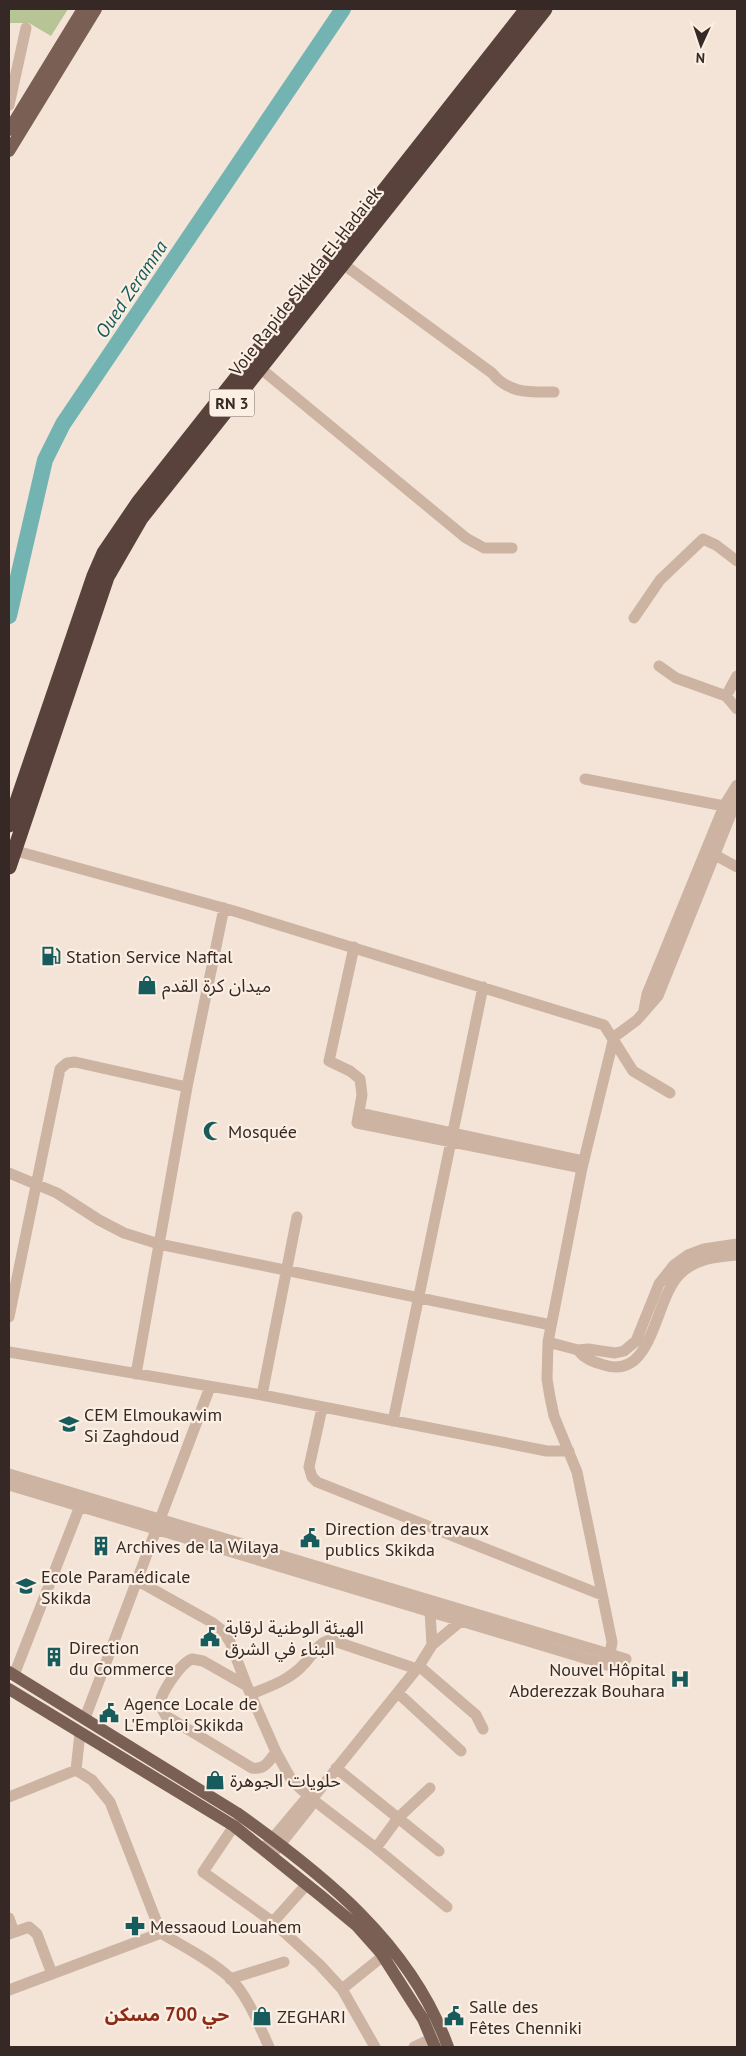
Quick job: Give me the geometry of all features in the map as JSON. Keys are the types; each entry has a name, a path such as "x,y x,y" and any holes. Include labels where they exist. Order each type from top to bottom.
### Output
{"highway":[{"name":"Voie Rapide Skikda El-Hadaiek","path":"9,825 94,576 104,553 138,503 527,9"},
{"name":"Voie Rapide Skikda El-Hadaiek","path":"9,867 12,850 107,577 141,518 545,9"}],"main road":[{"path":"9,130 83,9"},
{"path":"10,143 96,9"},
{"path":"11,1674 237,1813 277,1842 339,1892 391,1947 425,1996 439,2023 448,2047"},
{"path":"9,1689 234,1826 307,1884 356,1926 383,1956 423,2019 433,2043"},
{"path":"80,1733 85,1718"}],"street":[{"path":"9,105 26,28"},
{"path":"343,264 492,374 496,379 520,392 554,392"},
{"path":"260,368 466,538 484,548 512,548"},
{"path":"634,618 660,580 703,539 716,545 737,561"},
{"path":"660,666 676,678 726,696 737,709"},
{"path":"726,696 737,676"},
{"path":"585,779 724,806"},
{"path":"644,1012 647,994 724,806 737,785"},
{"path":"606,1659 612,1642 580,1483 554,1416 550,1398 547,1379 548,1342 583,1164 614,1037 637,1020 658,996 737,799"},
{"path":"12,850 224,908 604,1025 614,1037 633,1071 670,1093"},
{"path":"715,855 737,867"},
{"path":"136,1374 187,1088 224,908"},
{"path":"354,947 329,1061 350,1071 360,1079 362,1095 358,1118 583,1164"},
{"path":"393,1421 483,987"},
{"path":"9,1317 58,1072 63,1065 76,1062 187,1088"},
{"path":"9,1173 37,1183 67,1198 112,1227 137,1238 551,1325"},
{"path":"262,1396 297,1217"},
{"path":"548,1342 578,1350 588,1349 615,1353 629,1348 638,1336 658,1284 674,1265 696,1252 712,1247 737,1244"},
{"path":"578,1350 587,1359 606,1366 619,1367 632,1363 645,1348 667,1291 678,1275 702,1260 737,1255"},
{"path":"9,1352 262,1396 547,1451 569,1451"},
{"path":"85,1718 210,1387"},
{"path":"322,1408 309,1467 312,1478 317,1482 602,1595"},
{"path":"9,1474 159,1525 461,1621 625,1664"},
{"path":"9,1485 80,1506 159,1525 606,1659"},
{"path":"11,1674 80,1506"},
{"path":"138,1581 213,1623 223,1631 230,1642 276,1752 292,1781 447,1907"},
{"path":"430,1611 432,1645"},
{"path":"267,1853 310,1807 312,1799 418,1668 432,1645 461,1621"},
{"path":"276,1752 264,1766 252,1768 166,1716 160,1706 163,1694 183,1664 192,1659 203,1661 249,1690 286,1679 300,1669 321,1644 330,1640 418,1668 476,1715 482,1729"},
{"path":"398,1693 460,1750"},
{"path":"76,1770 80,1733"},
{"path":"336,1768 439,1851"},
{"path":"9,1797 76,1770"},
{"path":"76,1770 92,1780 110,1802 161,1933 212,1963 230,1979 252,2011 269,2047"},
{"path":"376,1848 398,1818 430,1788"},
{"path":"234,1826 203,1872 274,1922 342,1989 375,2047"},
{"path":"274,1922 307,1884"},
{"path":"9,1918 12,1933 29,1927 37,1934 52,1974"},
{"path":"9,1990 161,1933"},
{"path":"342,1989 383,1956"},
{"path":"230,1979 284,1962"},
{"path":"414,2047 433,2043"}],"green space":[{"path":"9,9 68,9 51,36 29,23 9,23"}],"waterway":[{"name":"Oued Zeramna","path":"9,616 45,460 63,424 343,9"}],"place":[{"name":"Station Service Naftal","path":"51,956"},
{"name":"ميدان كرة القدم","path":"147,985"},
{"name":"Mosquée","path":"213,1131"},
{"name":"CEM Elmoukawim Si Zaghdoud","path":"69,1424"},
{"name":"Direction des travaux publics Skikda","path":"310,1538"},
{"name":"Archives de la Wilaya","path":"101,1546"},
{"name":"Ecole Paramédicale Skikda","path":"26,1586"},
{"name":"الهيئة الوطنية لرقابة البناء في الشرق","path":"210,1637"},
{"name":"Direction du Commerce","path":"54,1657"},
{"name":"Nouvel Hôpital Abderezzak Bouhara","path":"680,1679"},
{"name":"Agence Locale de L'Emploi Skikda","path":"109,1713"},
{"name":"حلويات الجوهرة","path":"215,1780"},
{"name":"Messaoud Louahem","path":"135,1926"},
{"name":"ZEGHARI","path":"262,2016"},
{"name":"Salle des Fêtes Chenniki","path":"454,2016"}],"district":[{"name":"حي 700 مسكن","path":"167,2014"}]}
